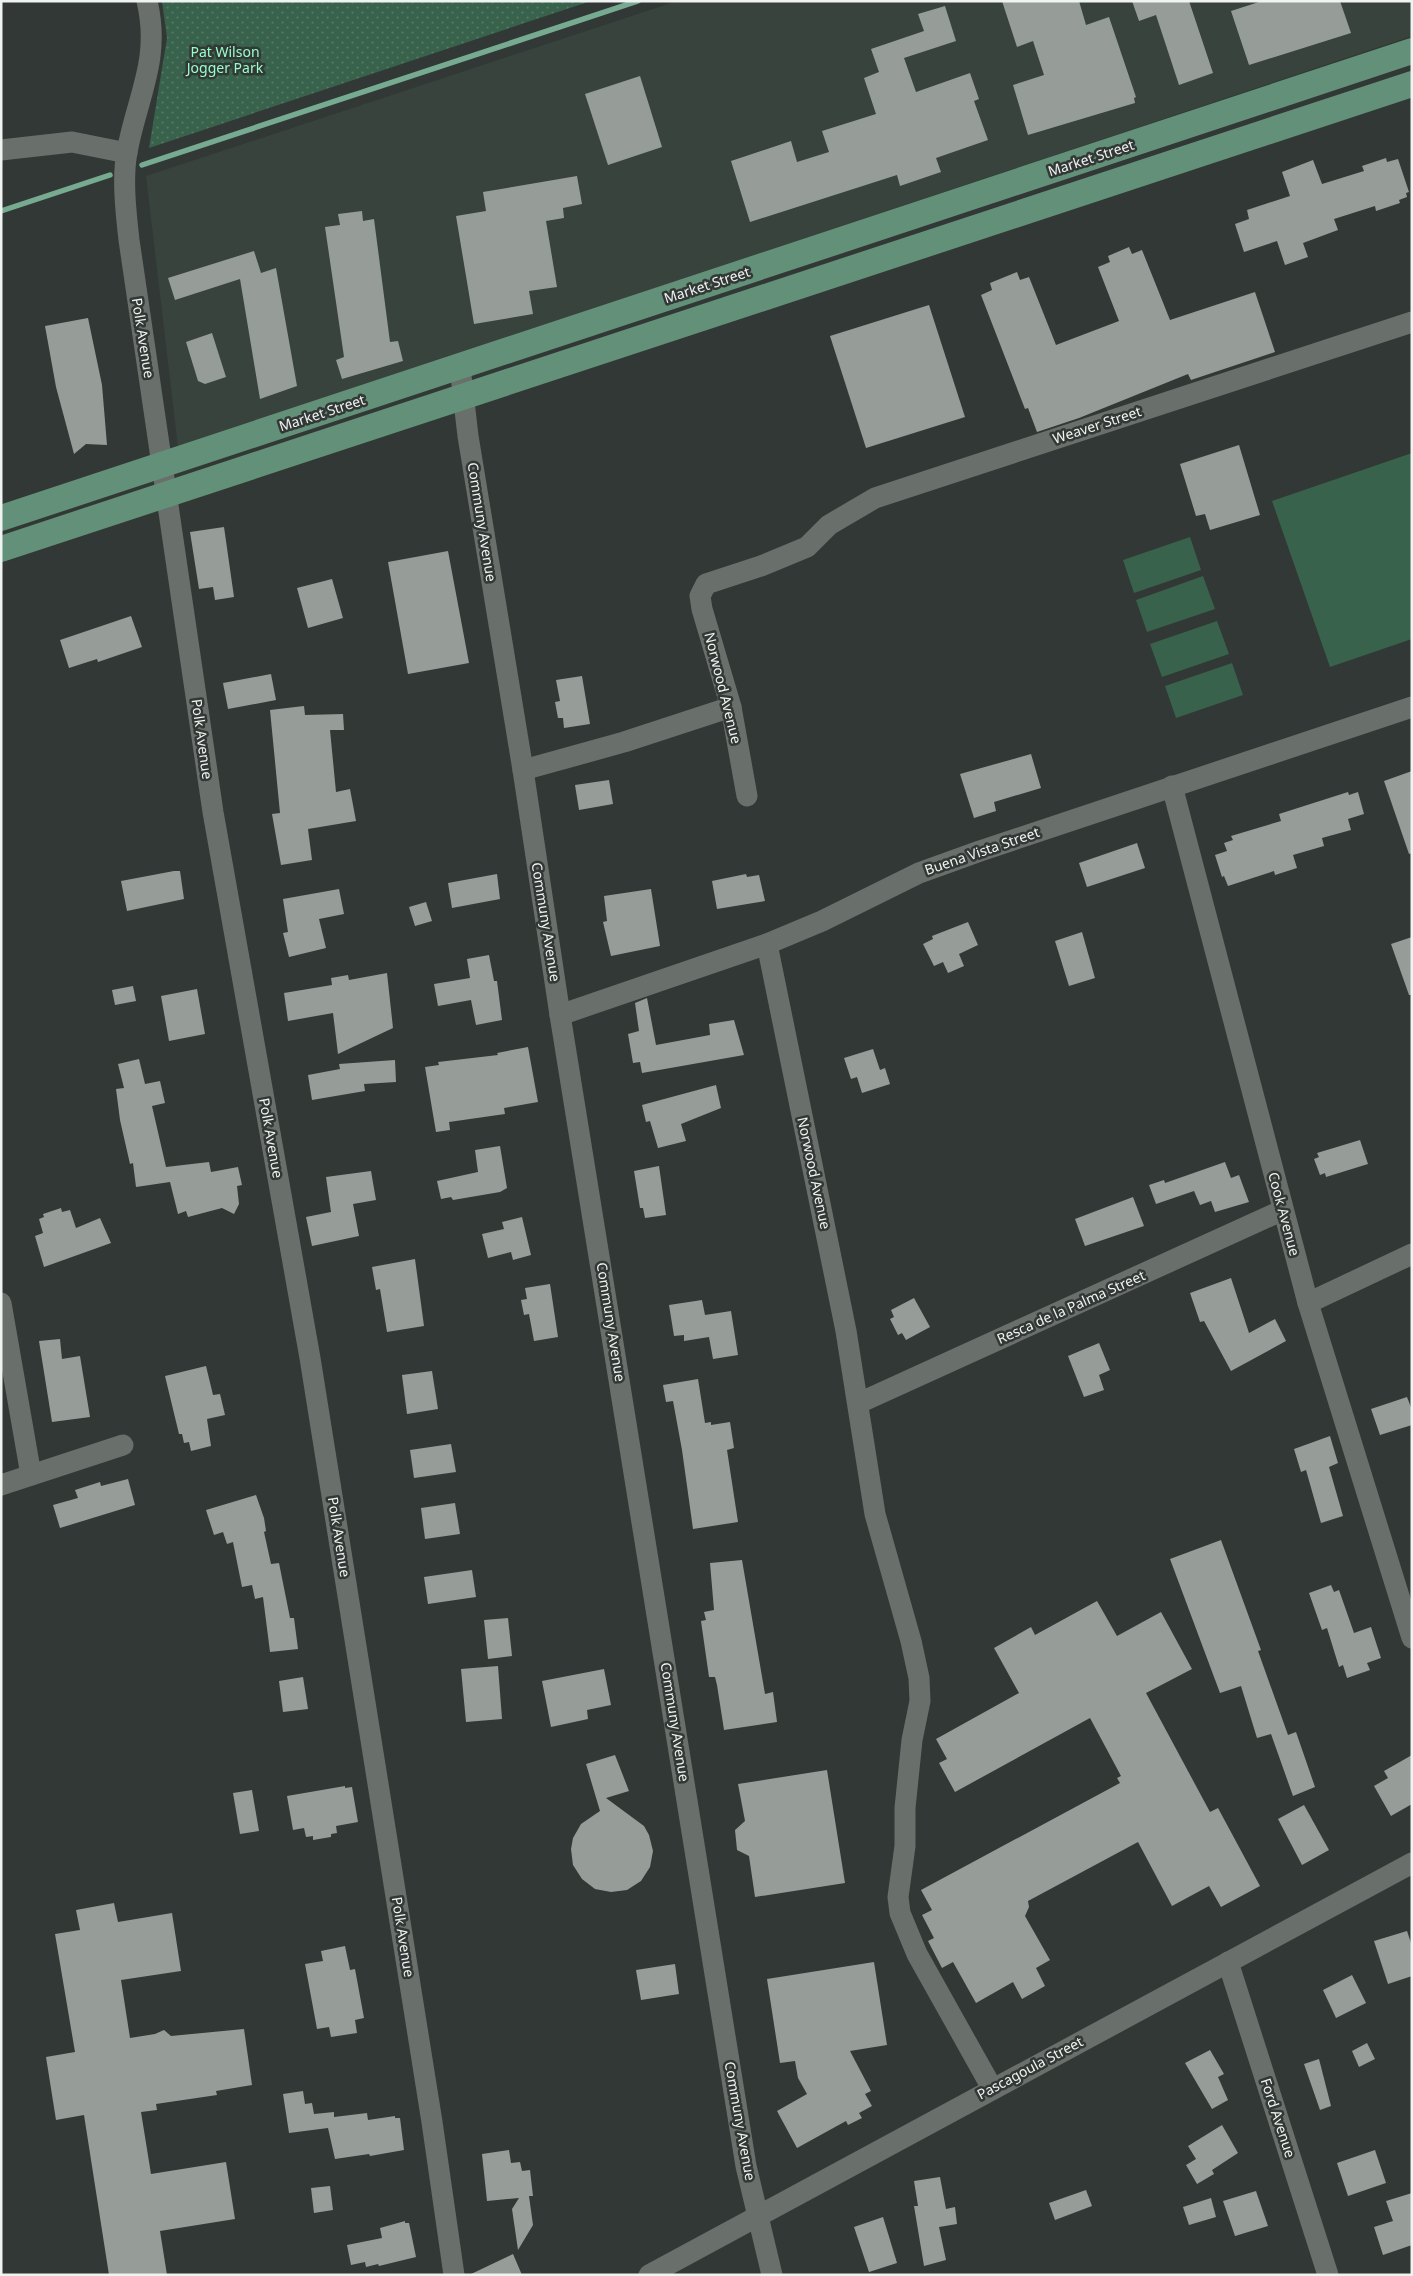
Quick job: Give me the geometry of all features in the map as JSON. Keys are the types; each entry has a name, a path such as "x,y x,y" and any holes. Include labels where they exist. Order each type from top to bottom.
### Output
{"main road":[{"name":"Market Street","path":"1,518 163,466 1412,51"},
{"name":"Market Street","path":"1,549 1412,84"}],"street":[{"name":"Polk Avenue","path":"147,1 153,36 149,66 127,153 126,210 129,240 213,812 311,1367 432,2122 454,2275"},
{"path":"1,150 72,142 127,153"},
{"name":"Weaver Street","path":"702,609 700,596 706,584 761,566 806,547 829,525 875,498 1412,322"},
{"name":"Communy Avenue","path":"460,367 463,397 560,1015 745,2156 756,2216 772,2275"},
{"name":"Norwood Avenue","path":"702,609 731,707 747,796"},
{"path":"523,770 624,742 731,707"},
{"name":"Buena Vista Street","path":"560,1015 767,944 822,921 918,873 1172,786 1412,707"},
{"name":"Cook Avenue","path":"1172,786 1308,1303 1412,1638"},
{"name":"Norwood Avenue","path":"767,944 859,1403 876,1514 911,1641 919,1678 920,1701 912,1740 905,1808 905,1846 898,1897 900,1913 917,1954 992,2088"},
{"name":"Resca de la Palma Street","path":"859,1403 1283,1210"},
{"path":"1308,1303 1412,1254"},
{"path":"1,1303 31,1475"},
{"path":"1,1485 123,1445"},
{"name":"Pascagoula Street","path":"649,2275 992,2088 1412,1864"},
{"name":"Ford Avenue","path":"1228,1962 1328,2275"}],"shaded area":[{"path":"677,1 1412,1 1412,36 178,447 146,176"}],"green space":[{"name":"Pat Wilson Jogger Park","path":"162,1 591,1 149,148 167,38"},
{"path":"1412,453 1412,639 1330,667 1272,501"},
{"path":"1190,537 1201,570 1134,593 1123,560"},
{"path":"1203,576 1215,609 1147,632 1136,600"},
{"path":"1217,621 1229,654 1162,677 1150,644"},
{"path":"1232,663 1243,695 1176,718 1165,686"}],"building":[{"path":"1002,1 1079,1 1086,25 1109,17 1136,97 1134,98 1135,103 1028,135 1013,85 1044,75 1033,41 1017,47"},
{"path":"1132,1 1189,1 1213,73 1179,85 1156,15 1139,21"},
{"path":"1262,1 1340,1 1351,33 1249,65 1231,11"},
{"path":"945,6 956,41 904,58 916,92 970,73 979,99 974,101 988,140 936,158 941,172 900,186 897,175 750,222 731,161 791,141 797,162 829,152 822,131 876,114 864,78 879,72 871,49 924,31 918,14"},
{"path":"640,76 662,147 608,165 585,94"},
{"path":"1386,158 1387,162 1398,159 1409,192 1406,193 1407,197 1399,200 1400,203 1376,211 1375,206 1334,219 1338,230 1303,243 1308,257 1285,265 1277,241 1244,252 1235,224 1249,219 1247,210 1290,196 1282,172 1313,160 1322,184 1364,171 1362,166"},
{"path":"577,176 582,204 563,208 564,218 546,221 557,287 529,291 533,314 474,324 456,216 486,211 483,192"},
{"path":"362,211 363,221 374,219 390,342 398,341 403,361 342,379 336,360 344,357 325,227 340,225 338,214"},
{"path":"1129,247 1132,254 1142,250 1170,320 1255,292 1275,352 1191,380 1188,374 1079,418 1037,432 1028,408 1025,409 981,295 992,290 990,283 1017,272 1020,280 1029,277 1056,345 1119,321 1098,267 1110,262 1108,256"},
{"path":"254,251 261,273 276,268 297,386 260,399 240,279 175,300 168,278"},
{"path":"929,305 965,417 866,448 830,336"},
{"path":"88,318 102,385 107,445 86,444 74,454 56,387 45,326"},
{"path":"212,333 226,377 205,384 198,381 186,342"},
{"path":"1239,445 1260,515 1210,530 1205,514 1196,516 1180,464"},
{"path":"224,527 234,597 215,600 213,587 199,589 190,532"},
{"path":"448,551 469,663 408,674 388,562"},
{"path":"332,579 343,618 308,628 297,588"},
{"path":"131,616 142,647 98,662 97,659 69,668 60,640"},
{"path":"271,674 276,700 228,709 223,683"},
{"path":"582,676 590,724 564,728 563,718 558,718 555,702 560,701 556,680"},
{"path":"304,706 305,715 343,714 344,730 330,730 336,792 350,789 356,821 308,829 312,860 281,865 272,814 280,813 270,710"},
{"path":"1031,754 1041,788 994,802 996,811 974,818 960,774"},
{"path":"1412,771 1412,853 1409,854 1384,781"},
{"path":"609,780 613,804 579,810 575,785"},
{"path":"1348,792 1349,795 1358,792 1364,814 1348,819 1351,830 1322,838 1324,846 1293,855 1297,868 1275,875 1274,871 1228,886 1224,876 1222,877 1215,855 1227,851 1224,843 1233,840 1231,836 1281,821 1279,814"},
{"path":"1137,843 1145,868 1087,887 1079,863"},
{"path":"180,871 184,899 127,911 121,881"},
{"path":"497,874 500,899 452,908 448,883"},
{"path":"746,874 747,877 759,875 765,901 717,909 712,881"},
{"path":"339,889 344,914 319,919 326,948 289,957 283,933 288,932 283,899"},
{"path":"651,889 660,946 611,956 603,922 607,921 604,896"},
{"path":"426,902 432,921 415,926 409,907"},
{"path":"968,922 978,945 959,954 964,966 948,973 943,962 934,966 923,944 933,939 932,936"},
{"path":"1082,932 1095,978 1069,986 1055,941"},
{"path":"1412,937 1412,995 1409,995 1391,944"},
{"path":"489,955 494,981 497,981 502,1020 476,1025 471,1000 438,1006 434,984 470,978 467,959"},
{"path":"387,973 393,1028 338,1054 333,1013 288,1021 284,993 332,985 331,978 348,975 349,980"},
{"path":"133,986 136,1001 115,1005 112,990"},
{"path":"197,989 205,1034 169,1041 161,996"},
{"path":"647,998 656,1045 710,1035 709,1024 734,1020 744,1055 642,1073 640,1062 633,1063 628,1034 639,1031 635,1003"},
{"path":"528,1047 538,1102 504,1108 505,1114 449,1122 450,1130 436,1132 425,1067 439,1065 438,1062 498,1055 497,1053"},
{"path":"873,1049 880,1070 885,1068 890,1084 862,1093 857,1077 851,1079 844,1058"},
{"path":"139,1059 145,1084 160,1081 165,1103 152,1106 166,1167 209,1162 211,1172 238,1167 242,1185 237,1186 239,1204 234,1214 222,1208 188,1217 186,1211 178,1214 170,1182 136,1187 133,1163 130,1164 120,1120 116,1089 124,1088 118,1064"},
{"path":"395,1060 396,1082 364,1084 365,1091 312,1100 308,1075 340,1069 339,1064"},
{"path":"716,1085 721,1108 681,1124 686,1141 658,1148 650,1121 646,1122 642,1105"},
{"path":"1360,1140 1368,1164 1326,1177 1325,1173 1320,1175 1314,1159 1319,1157 1317,1153"},
{"path":"500,1146 507,1188 500,1192 453,1200 451,1197 441,1199 437,1181 478,1172 475,1150"},
{"path":"1225,1162 1231,1178 1239,1175 1249,1202 1215,1212 1211,1201 1200,1205 1194,1191 1156,1204 1149,1185 1164,1180 1165,1183"},
{"path":"659,1166 666,1215 645,1218 643,1208 640,1208 634,1171"},
{"path":"371,1171 376,1200 353,1204 359,1236 312,1246 306,1217 331,1212 326,1177"},
{"path":"1133,1197 1144,1226 1085,1246 1075,1219"},
{"path":"61,1208 62,1212 70,1210 76,1228 100,1218 111,1243 44,1267 35,1236 43,1233 39,1219 44,1217 43,1214"},
{"path":"522,1217 531,1255 513,1260 511,1252 488,1258 482,1234 504,1229 502,1222"},
{"path":"415,1259 424,1326 387,1332 380,1289 376,1290 372,1267"},
{"path":"1231,1278 1249,1333 1275,1319 1286,1341 1231,1371 1204,1321 1200,1322 1190,1293"},
{"path":"550,1284 558,1337 534,1341 529,1314 524,1315 521,1300 527,1299 525,1288"},
{"path":"914,1298 930,1327 906,1340 902,1333 898,1335 890,1319 894,1317 891,1310"},
{"path":"702,1300 705,1315 731,1311 738,1355 713,1359 709,1337 684,1341 684,1335 674,1336 669,1305"},
{"path":"60,1339 62,1359 80,1356 90,1417 52,1422 39,1341"},
{"path":"1099,1343 1110,1370 1099,1375 1104,1390 1084,1397 1068,1356"},
{"path":"206,1366 213,1395 220,1394 225,1415 207,1419 211,1446 191,1451 189,1442 184,1443 182,1434 179,1434 165,1376"},
{"path":"432,1371 438,1409 407,1414 402,1375"},
{"path":"698,1379 705,1423 711,1422 711,1425 730,1422 734,1448 727,1450 738,1522 693,1529 673,1401 666,1402 663,1385"},
{"path":"1407,1397 1412,1410 1412,1425 1380,1435 1371,1409"},
{"path":"1330,1436 1338,1463 1329,1467 1343,1516 1321,1523 1306,1470 1301,1472 1294,1449"},
{"path":"451,1444 456,1472 414,1478 410,1450"},
{"path":"128,1479 135,1505 60,1528 53,1505 78,1498 75,1490 100,1482 101,1486"},
{"path":"256,1495 264,1518 266,1531 264,1532 271,1564 279,1563 290,1618 294,1618 298,1649 270,1652 263,1597 255,1599 252,1585 242,1587 233,1542 227,1544 223,1532 214,1535 206,1510"},
{"path":"455,1503 460,1534 425,1539 421,1508"},
{"path":"1221,1540 1261,1650 1258,1651 1288,1735 1296,1732 1315,1787 1293,1796 1271,1734 1257,1738 1241,1686 1220,1693 1170,1559"},
{"path":"742,1560 765,1694 773,1692 777,1722 724,1730 715,1677 709,1677 701,1621 706,1620 704,1612 714,1610 710,1563"},
{"path":"472,1570 476,1597 428,1604 424,1577"},
{"path":"1331,1585 1334,1592 1339,1590 1354,1633 1371,1627 1381,1658 1367,1663 1370,1670 1347,1678 1343,1665 1339,1667 1327,1628 1322,1630 1309,1593"},
{"path":"1097,1601 1117,1636 1161,1612 1192,1669 1146,1693 1210,1812 1218,1808 1260,1886 1221,1907 1209,1886 1172,1906 1138,1842 1028,1901 1029,1907 1025,1916 1050,1960 1036,1968 1045,1986 1022,1999 1013,1982 976,2003 953,1962 942,1968 928,1941 934,1938 922,1915 932,1910 921,1890 1120,1783 1117,1778 1121,1776 1090,1718 955,1792 939,1763 947,1759 936,1739 1019,1693 994,1648 1031,1627 1035,1635"},
{"path":"508,1618 512,1656 488,1659 484,1620"},
{"path":"498,1666 502,1719 466,1722 461,1669"},
{"path":"604,1669 611,1705 587,1710 588,1719 551,1727 542,1681"},
{"path":"303,1677 308,1709 283,1712 279,1681"},
{"path":"615,1755 629,1791 606,1798 644,1826 649,1835 653,1851 650,1867 641,1881 627,1890 611,1892 595,1889 582,1879 573,1865 571,1849 573,1838 581,1824 600,1811 586,1764"},
{"path":"1412,1755 1412,1804 1391,1816 1374,1786 1388,1778 1384,1771"},
{"path":"827,1770 845,1883 755,1897 749,1856 737,1850 735,1830 745,1821 738,1784"},
{"path":"345,1786 345,1788 352,1787 358,1822 336,1826 337,1833 331,1834 331,1837 313,1840 313,1836 306,1837 304,1828 293,1830 287,1796"},
{"path":"252,1790 259,1831 240,1834 233,1793"},
{"path":"1304,1805 1329,1850 1302,1865 1278,1819"},
{"path":"114,1903 118,1922 172,1913 181,1971 121,1980 130,2038 155,2034 164,2030 171,2036 244,2029 252,2085 216,2091 217,2095 156,2104 157,2110 141,2112 151,2174 226,2162 235,2219 160,2231 167,2275 109,2275 84,2115 56,2120 46,2057 75,2052 55,1934 80,1930 76,1910"},
{"path":"1407,1931 1412,1946 1412,1976 1388,1984 1374,1941"},
{"path":"345,1946 350,1970 355,1969 364,2018 355,2020 357,2033 331,2037 329,2027 317,2029 305,1964 323,1961 321,1951"},
{"path":"874,1962 887,2045 850,2051 871,2091 865,2094 872,2106 859,2113 862,2118 848,2125 846,2121 797,2148 777,2111 807,2094 798,2078 795,2061 780,2063 767,1979"},
{"path":"675,1964 679,1994 641,2000 636,1970"},
{"path":"1352,1975 1366,2003 1336,2018 1323,1990"},
{"path":"1367,2043 1375,2059 1359,2067 1352,2051"},
{"path":"1210,2050 1224,2074 1218,2077 1228,2100 1212,2109 1185,2063"},
{"path":"1319,2059 1331,2106 1320,2110 1304,2064"},
{"path":"303,2091 305,2104 312,2103 314,2114 334,2112 334,2117 367,2113 368,2120 395,2116 395,2118 400,2118 404,2150 370,2156 369,2154 335,2159 328,2128 289,2133 283,2094"},
{"path":"1222,2125 1238,2153 1212,2170 1214,2174 1197,2184 1186,2165 1196,2159 1188,2146"},
{"path":"509,2150 511,2163 520,2162 522,2171 530,2170 533,2196 529,2196 533,2225 518,2250 512,2209 519,2198 487,2201 482,2154"},
{"path":"1375,2150 1386,2183 1348,2196 1337,2163"},
{"path":"940,2177 946,2209 955,2207 957,2224 939,2227 946,2260 924,2266 914,2206 918,2206 914,2181"},
{"path":"330,2186 333,2210 314,2213 311,2188"},
{"path":"1086,2190 1092,2206 1055,2220 1049,2203"},
{"path":"1256,2191 1268,2226 1235,2236 1223,2201"},
{"path":"1412,2193 1412,2245 1383,2255 1374,2227 1393,2221 1386,2201"},
{"path":"1211,2198 1216,2217 1189,2225 1183,2207"},
{"path":"883,2217 897,2263 869,2272 854,2227"},
{"path":"405,2221 405,2223 409,2223 416,2257 379,2266 378,2264 366,2267 365,2262 351,2265 347,2245 382,2238 380,2228"},
{"path":"513,2254 522,2275 469,2275"}],"waterway":[{"path":"142,165 638,1"},
{"path":"1,211 110,175"}]}
